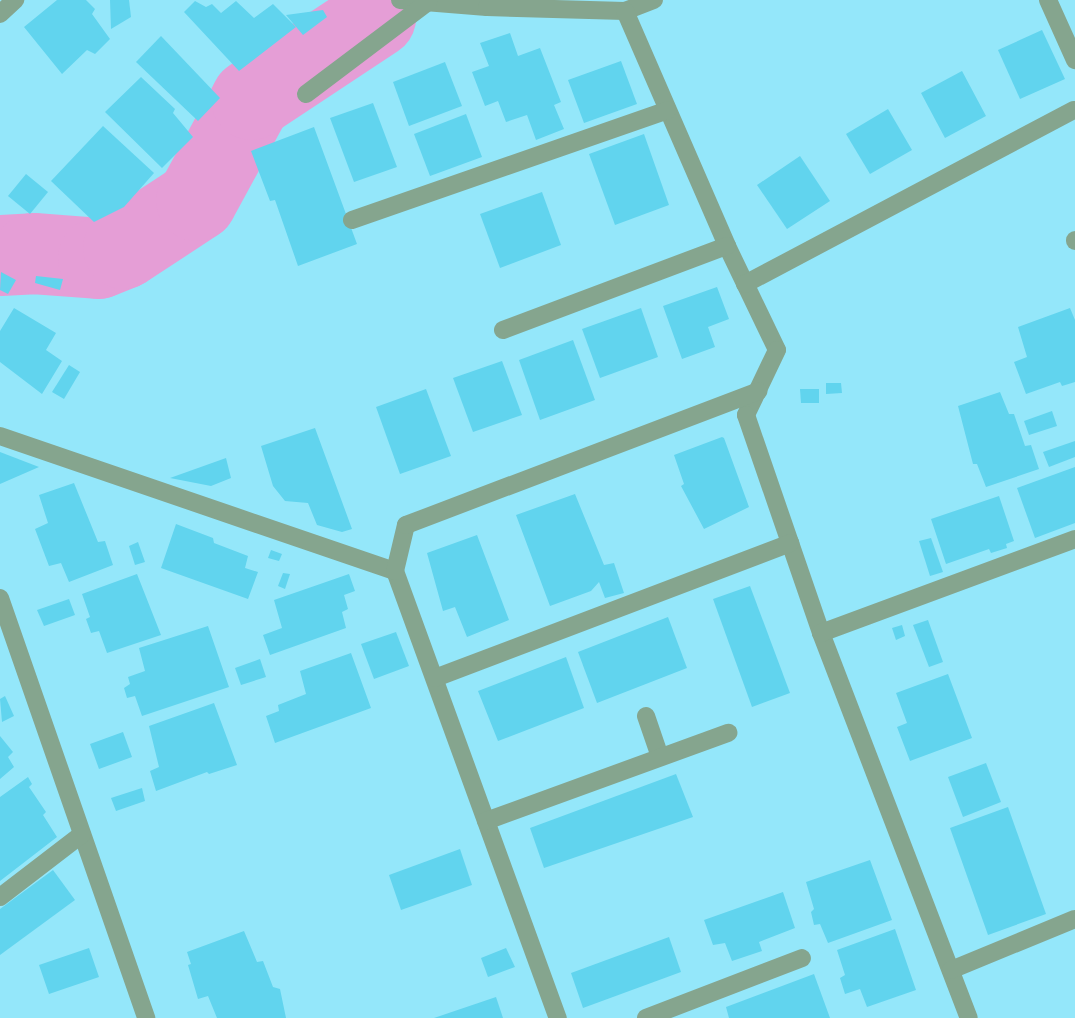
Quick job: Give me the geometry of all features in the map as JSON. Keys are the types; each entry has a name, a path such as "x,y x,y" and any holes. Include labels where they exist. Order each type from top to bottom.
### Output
{"street":[{"path":"0,14 15,0"},
{"path":"400,0 625,11 654,0"},
{"path":"1048,0 1075,60"},
{"path":"306,94 428,2"},
{"path":"625,11 727,246 777,350 746,415 821,633 969,1018"},
{"path":"352,220 667,110"},
{"path":"745,284 1074,110"},
{"path":"503,330 727,246"},
{"path":"558,1018 395,571 406,525 758,391"},
{"path":"0,436 395,571"},
{"path":"821,633 1075,538"},
{"path":"435,678 790,543"},
{"path":"0,598 146,1018"},
{"path":"646,716 660,758"},
{"path":"486,821 728,733"},
{"path":"0,897 82,834"},
{"path":"951,970 1075,919"},
{"path":"646,1018 802,958"}],"building":[{"path":"57,0 86,0 95,9 92,14 110,39 95,54 87,50 62,74 24,27"},
{"path":"110,0 129,0 131,17 111,29"},
{"path":"195,1 206,7 212,4 221,13 236,1 254,18 273,4 296,27 239,71 184,12"},
{"path":"323,10 327,17 303,35 286,15"},
{"path":"1042,30 1065,79 1020,99 998,50"},
{"path":"510,33 518,56 540,48 561,102 554,105 564,129 536,140 527,115 506,122 498,101 485,106 472,72 489,66 480,43"},
{"path":"161,36 220,98 198,121 136,62"},
{"path":"621,61 637,104 584,123 568,80"},
{"path":"445,62 462,106 409,126 393,82"},
{"path":"962,71 986,116 945,138 921,93"},
{"path":"141,77 175,109 173,113 193,137 162,168 105,112"},
{"path":"373,103 397,167 354,182 330,118"},
{"path":"888,109 912,150 870,174 846,134"},
{"path":"466,114 482,157 430,176 414,134"},
{"path":"103,126 154,173 124,207 94,222 51,181"},
{"path":"314,127 357,244 298,266 275,200 270,201 251,151"},
{"path":"644,134 669,205 615,225 589,154"},
{"path":"800,156 830,201 787,229 757,185"},
{"path":"26,174 48,192 30,214 8,196"},
{"path":"542,192 561,245 500,268 480,214"},
{"path":"1,272 16,280 8,294 0,290"},
{"path":"36,276 63,279 60,290 35,283"},
{"path":"717,287 729,319 708,327 715,347 682,359 663,306"},
{"path":"14,308 56,333 46,350 62,361 42,394 0,362 0,331"},
{"path":"641,308 658,357 600,378 582,329"},
{"path":"1070,308 1075,320 1075,382 1062,386 1060,382 1026,394 1014,362 1027,357 1018,327"},
{"path":"573,340 595,400 540,420 519,360"},
{"path":"502,361 522,415 473,432 453,378"},
{"path":"69,365 80,372 64,399 52,392"},
{"path":"826,383 841,383 842,393 826,394"},
{"path":"426,389 451,456 400,474 376,407"},
{"path":"800,389 819,389 819,403 801,403"},
{"path":"1000,392 1009,414 1014,414 1025,446 1031,445 1039,469 986,487 977,464 973,464 958,406"},
{"path":"1052,411 1057,426 1029,435 1024,421"},
{"path":"315,428 352,529 342,532 317,525 308,503 285,501 273,486 261,446"},
{"path":"722,437 749,507 704,529 681,486 684,484 674,455"},
{"path":"1075,441 1075,457 1049,467 1043,452"},
{"path":"0,452 39,467 0,484"},
{"path":"226,458 231,478 211,486 170,478"},
{"path":"1075,467 1075,523 1035,538 1017,488"},
{"path":"74,483 98,542 105,541 113,565 69,582 61,563 49,566 35,529 48,523 39,495"},
{"path":"575,494 604,565 614,563 624,593 605,598 599,582 591,591 550,606 516,515"},
{"path":"999,496 1014,541 1006,544 1007,548 991,553 989,549 946,564 931,519"},
{"path":"176,524 213,538 214,543 248,556 245,568 258,572 248,599 161,568"},
{"path":"477,535 509,620 467,637 455,607 443,611 427,553"},
{"path":"931,538 943,572 930,576 919,541"},
{"path":"138,542 145,562 135,565 129,546"},
{"path":"271,550 282,554 279,561 268,558"},
{"path":"283,573 290,574 285,589 278,586"},
{"path":"137,574 161,635 107,653 99,631 91,633 86,619 90,617 82,594"},
{"path":"349,574 355,591 344,595 348,609 342,612 346,628 270,655 263,635 282,628 274,600"},
{"path":"750,586 790,693 752,707 713,599"},
{"path":"69,599 75,615 44,626 37,610"},
{"path":"668,617 687,668 597,703 578,652"},
{"path":"928,620 943,662 929,667 913,625"},
{"path":"902,625 905,636 896,640 892,628"},
{"path":"208,626 229,687 142,716 135,696 127,698 124,688 130,684 128,677 145,671 139,648"},
{"path":"396,632 409,666 374,679 361,644"},
{"path":"351,653 371,708 275,743 266,716 279,711 278,705 306,694 300,671"},
{"path":"566,657 584,708 498,741 478,691"},
{"path":"260,659 266,677 241,685 235,668"},
{"path":"948,674 972,738 910,761 897,727 907,723 896,693"},
{"path":"5,696 14,716 2,722 0,699"},
{"path":"214,703 237,765 209,774 207,772 156,791 150,771 159,767 149,726"},
{"path":"123,732 132,757 99,769 90,744"},
{"path":"0,736 13,752 8,757 14,767 0,779"},
{"path":"986,763 1001,802 963,817 948,777"},
{"path":"676,774 693,817 544,868 530,828"},
{"path":"28,777 32,784 29,787 46,812 43,815 57,837 0,881 0,797"},
{"path":"142,788 145,801 116,811 111,798"},
{"path":"1008,807 1046,914 988,935 950,828"},
{"path":"460,849 472,885 401,910 389,875"},
{"path":"870,860 892,920 828,943 820,924 814,925 811,912 814,909 806,882"},
{"path":"53,870 75,900 0,955 0,909"},
{"path":"783,892 795,928 759,942 762,951 732,961 725,943 713,945 704,920"},
{"path":"895,929 916,990 867,1007 860,989 845,994 840,978 845,975 837,950"},
{"path":"244,931 257,962 263,961 273,987 280,989 286,1018 217,1018 208,996 198,999 188,965 191,964 187,952"},
{"path":"669,937 681,972 583,1008 571,973"},
{"path":"89,948 99,977 49,994 39,965"},
{"path":"506,948 515,967 488,977 481,958"},
{"path":"814,974 830,1018 729,1018 726,1007"},
{"path":"496,997 503,1018 434,1018"}],"waterway":[{"path":"0,255 33,253 98,258 123,248 196,200 251,99 375,17"}]}
